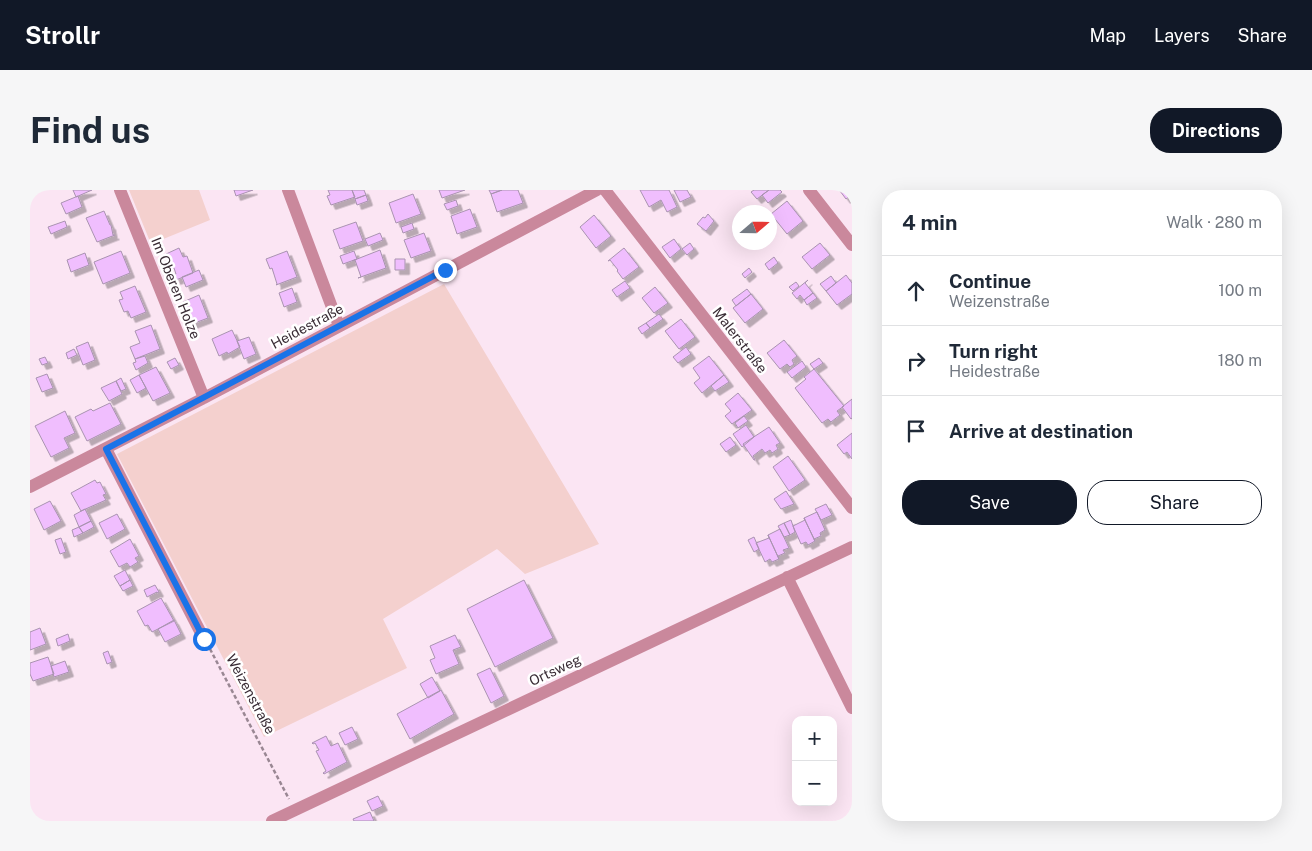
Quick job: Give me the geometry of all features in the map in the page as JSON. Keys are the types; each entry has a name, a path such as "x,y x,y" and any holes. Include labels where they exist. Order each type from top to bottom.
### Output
{"street":[{"name":"Im Oberen Holze","path":"120,190 204,398"},
{"path":"288,190 339,326"},
{"name":"Heidestraße","path":"30,487 204,398 597,190"},
{"name":"Malerstraße","path":"605,190 852,508"},
{"path":"810,190 852,245"},
{"path":"106,449 204,639"},
{"name":"Ortsweg","path":"272,821 852,547"},
{"path":"787,577 852,708"}],"path":[{"name":"Weizenstraße","path":"204,639 295,810"}],"shaded area":[{"path":"129,190 199,190 210,220 151,244"},
{"path":"444,284 599,544 525,574 497,549 383,619 407,668 264,737 117,454"}],"building":[{"path":"73,190 92,190 76,197"},
{"path":"234,190 253,190 236,196"},
{"path":"328,190 352,190 355,197 331,205 327,196 330,195"},
{"path":"352,190 364,190 366,195 355,199"},
{"path":"439,190 465,190 442,198"},
{"path":"489,190 502,190 491,194"},
{"path":"502,190 518,190 523,203 497,212 491,194"},
{"path":"640,190 669,190 677,207 667,212 661,200 649,207"},
{"path":"674,190 687,190 691,197 680,202"},
{"path":"754,190 769,190 757,199 751,192"},
{"path":"769,190 780,190 782,192 768,203 762,195"},
{"path":"841,190 852,190 852,194 846,199"},
{"path":"413,194 421,214 396,223 389,203"},
{"path":"366,195 368,201 357,205 355,199"},
{"path":"78,196 82,207 66,214 61,203"},
{"path":"456,200 458,206 447,210 444,204"},
{"path":"787,201 803,221 787,234 777,222 777,209"},
{"path":"470,209 477,227 457,234 451,216"},
{"path":"104,211 111,225 113,235 115,235 97,242 86,218"},
{"path":"708,214 714,221 706,231 697,224"},
{"path":"594,215 611,236 596,248 580,227"},
{"path":"65,221 67,227 51,234 48,227"},
{"path":"356,222 363,241 340,249 333,230"},
{"path":"412,223 414,229 403,233 401,227"},
{"path":"380,233 383,240 368,246 365,239"},
{"path":"424,233 431,251 411,258 404,240"},
{"path":"674,239 681,249 670,258 662,247"},
{"path":"690,243 694,249 687,255 682,249"},
{"path":"820,243 830,255 812,269 802,257"},
{"path":"179,248 183,257 187,256 193,273 176,280 174,268 172,268 166,254"},
{"path":"624,248 639,267 623,279 610,260 608,261"},
{"path":"380,250 386,268 361,277 355,260 352,261"},
{"path":"121,251 130,273 103,284 94,262"},
{"path":"287,251 297,277 276,285 272,268 270,269 266,259"},
{"path":"354,251 357,259 343,264 340,256"},
{"path":"85,253 89,265 71,272 67,260"},
{"path":"774,257 778,263 769,270 765,264"},
{"path":"395,259 405,259 405,270 395,270"},
{"path":"749,268 752,272 745,278 742,274"},
{"path":"199,270 203,280 186,287 182,277"},
{"path":"846,275 852,283 852,294 837,305 826,291"},
{"path":"831,276 836,283 826,291 820,284"},
{"path":"808,280 805,283 813,293 804,300 800,295 797,299 792,293"},
{"path":"625,281 630,288 617,297 612,290"},
{"path":"796,282 799,286 793,291 789,287"},
{"path":"135,286 146,312 131,318 128,311 124,312 119,300 123,299 120,292"},
{"path":"655,287 668,303 654,313 642,298"},
{"path":"292,288 297,302 284,307 279,293"},
{"path":"747,289 751,294 736,306 732,300"},
{"path":"813,293 817,298 807,305 804,300"},
{"path":"751,294 763,309 745,323 733,308"},
{"path":"199,295 208,318 192,324 183,302"},
{"path":"659,314 663,319 650,328 646,323"},
{"path":"681,319 695,337 679,349 665,331"},
{"path":"646,323 650,328 642,334 638,328"},
{"path":"151,325 160,349 135,359 130,347 140,343 135,331"},
{"path":"232,330 240,347 228,354 227,352 219,356 212,339"},
{"path":"249,337 256,354 244,359 237,341"},
{"path":"784,340 797,356 792,360 794,364 790,367 787,364 780,369 767,353"},
{"path":"88,342 95,360 83,365 76,347"},
{"path":"686,347 691,354 678,363 673,357"},
{"path":"74,349 77,355 68,359 66,353"},
{"path":"145,356 148,363 136,370 133,363 136,362 135,359"},
{"path":"709,356 724,375 702,393 694,383 700,378 693,368"},
{"path":"45,357 48,363 42,365 39,359"},
{"path":"175,358 179,365 171,369 167,362"},
{"path":"819,358 823,363 814,369 810,364"},
{"path":"802,361 806,367 792,378 787,372"},
{"path":"156,367 170,393 153,401 139,375"},
{"path":"814,369 844,406 837,411 840,415 831,422 828,419 822,423 795,388"},
{"path":"47,374 53,388 42,392 36,378"},
{"path":"139,375 146,388 137,393 130,380"},
{"path":"724,375 729,382 715,391 711,386"},
{"path":"121,378 126,389 121,391 116,381"},
{"path":"116,381 122,394 109,401 101,388"},
{"path":"738,393 752,410 732,424 725,416 731,411 725,404"},
{"path":"852,399 852,418 851,419 842,407"},
{"path":"110,403 121,424 87,441 75,417"},
{"path":"65,411 75,433 64,438 69,448 51,457 35,426"},
{"path":"744,416 748,421 738,428 735,423"},
{"path":"746,425 754,437 742,447 733,434"},
{"path":"769,427 780,443 776,445 778,449 772,453 770,450 765,453 762,449 753,456 754,460 743,444"},
{"path":"852,433 852,459 847,452 844,454 837,445"},
{"path":"730,437 736,445 726,452 720,444"},
{"path":"788,456 805,480 789,491 773,467"},
{"path":"95,480 97,483 100,482 106,494 103,495 106,500 81,511 71,493"},
{"path":"786,491 794,504 781,509 774,499"},
{"path":"50,501 61,521 44,530 34,509"},
{"path":"826,504 832,515 821,520 815,509"},
{"path":"85,509 91,521 79,527 74,515"},
{"path":"817,512 825,530 820,533 821,536 814,539 804,518"},
{"path":"117,514 125,529 107,539 99,523"},
{"path":"791,520 795,532 790,535 784,523"},
{"path":"805,520 815,541 808,545 806,542 801,544 793,526"},
{"path":"91,521 94,527 83,533 79,527"},
{"path":"784,523 790,535 784,537 778,526"},
{"path":"79,527 83,533 74,537 72,530"},
{"path":"780,529 789,548 783,550 785,553 778,556 779,559 768,535"},
{"path":"768,535 779,559 772,562 770,559 765,562 756,543 769,538"},
{"path":"754,537 759,549 754,552 748,540"},
{"path":"61,538 66,552 60,554 55,540"},
{"path":"130,539 139,556 135,558 138,562 130,567 127,563 119,567 110,551"},
{"path":"125,570 130,580 120,586 114,576"},
{"path":"130,580 133,586 123,591 120,586"},
{"path":"524,580 553,638 495,667 467,609"},
{"path":"155,585 159,592 147,597 144,590"},
{"path":"161,598 174,621 152,632 148,625 145,626 137,611"},
{"path":"174,620 181,634 165,642 158,629"},
{"path":"40,628 46,644 30,650 30,632"},
{"path":"68,634 70,641 58,646 56,639"},
{"path":"455,635 461,647 453,650 459,664 436,674 430,660 435,658 430,646"},
{"path":"108,651 112,662 107,664 103,653"},
{"path":"48,657 54,674 33,681 30,674 30,663"},
{"path":"65,661 69,672 54,677 51,666"},
{"path":"490,668 504,696 491,703 477,674"},
{"path":"432,677 440,691 428,698 420,684"},
{"path":"441,690 454,714 410,739 397,714"},
{"path":"352,727 358,739 345,745 339,733"},
{"path":"326,736 331,746 338,743 347,762 324,774 326,771 316,751 319,750 315,743 312,743"},
{"path":"378,796 383,806 372,811 367,801"},
{"path":"370,812 374,821 354,821 353,819"}],"route":[{"path":"204,639 106,449 445,270"}]}
